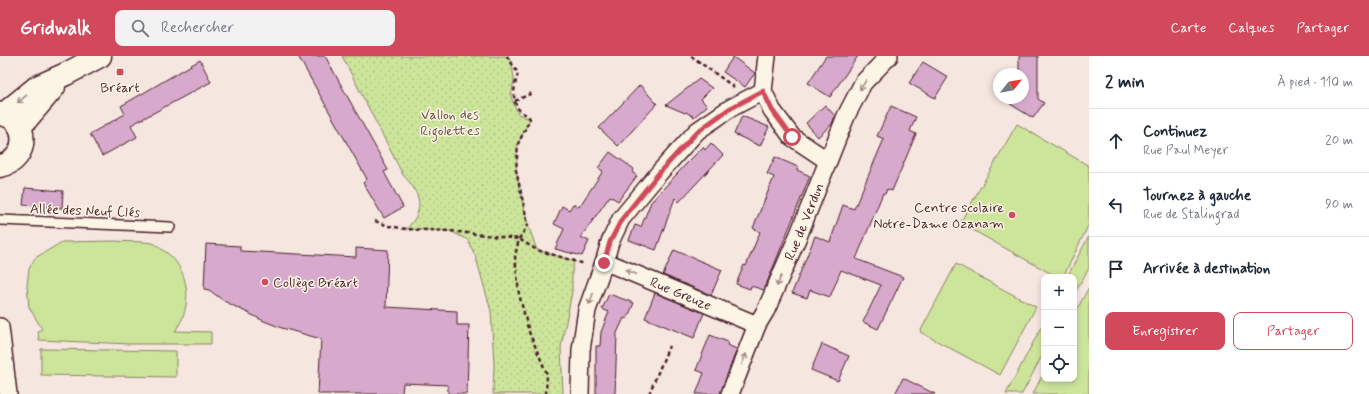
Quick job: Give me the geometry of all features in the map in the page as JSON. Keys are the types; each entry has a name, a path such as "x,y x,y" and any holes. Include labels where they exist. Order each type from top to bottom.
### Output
{"main road":[{"path":"2,169 12,162 22,149 23,142 23,135 8,118 66,74 100,56"}],"street":[{"path":"580,394 581,350 587,310 610,242 622,219 659,173 697,132 729,109 756,95 767,56"},
{"name":"Rue de Verdun","path":"730,394 757,325 766,310 846,116 863,83 889,56"},
{"path":"756,95 772,110 792,137 816,154 828,160"},
{"name":"Rue Greuze","path":"604,263 618,267 757,325"},
{"path":"0,327 8,394"}],"lane":[{"name":"Allée des Neuf Clés","path":"0,220 170,227"}],"path":[{"path":"507,56 518,73 514,90 515,101 520,111 529,116 530,119 518,144 516,170 528,225 520,239 516,256 519,294 529,332 547,374 546,394"},
{"path":"691,56 756,95"},
{"path":"515,101 534,92"},
{"path":"375,221 389,226 406,229 450,231 520,239 537,250 574,261 593,266 604,263"},
{"path":"649,394 669,346"}],"green space":[{"name":"Vallon des Rigolettes","path":"342,56 507,56 512,63 514,79 511,97 518,114 530,119 518,144 516,170 528,225 537,250 574,261 572,273 572,292 561,347 563,394 493,394 494,364 491,311 476,258 468,240 450,231 406,229 417,215 419,201 417,195 414,188 403,175"},
{"path":"1017,124 1089,166 1089,224 1064,274 1052,274 960,223"},
{"path":"1089,236 1089,268 1077,289 1077,274 1069,274"},
{"path":"113,241 153,243 172,257 179,266 184,277 187,299 185,311 175,331 211,332 211,344 130,344 39,340 38,331 42,329 29,307 27,286 29,269 35,258 62,242"},
{"path":"956,264 1036,307 1000,375 920,332"},
{"path":"1089,287 1089,394 1033,394 1041,378 1041,382 1077,382 1077,309"},
{"path":"1041,328 1041,358 1022,394 1006,394"},
{"path":"41,349 176,351 176,377 41,375"}],"building":[{"path":"298,56 325,56 388,170 384,172 403,207 384,218 363,183 367,179"},
{"path":"826,56 858,56 830,97 808,83"},
{"path":"1019,56 1038,56 1038,99 1044,103 1033,118 1010,104 1029,104 1029,68 1019,68"},
{"path":"733,57 755,73 745,87 723,72"},
{"path":"200,60 211,82 131,125 137,137 102,156 90,134 125,114 121,106"},
{"path":"923,62 948,77 935,98 909,83"},
{"path":"699,79 712,88 701,99 707,106 694,117 686,112 685,113 666,105"},
{"path":"640,85 657,104 618,146 599,128"},
{"path":"825,105 835,116 832,124 818,137 806,123"},
{"path":"891,106 916,117 910,131 916,134 892,191 887,189 885,194 883,193 856,259 903,277 878,329 863,322 881,285 841,270 830,297 810,290 807,298 792,293 815,236 830,242 843,205 854,209 884,139 877,136"},
{"path":"742,116 769,127 760,146 734,134"},
{"path":"711,143 723,155 679,202 675,198 656,250 629,240 635,225 641,227 651,202 703,147 705,150"},
{"path":"610,152 634,169 632,172 637,176 618,201 610,196 581,237 589,241 582,256 555,249 564,229 554,224 562,206 569,210 573,204 579,207 603,171 598,168"},
{"path":"775,157 798,167 797,170 810,176 764,290 751,286 750,289 736,284 744,265 746,266 760,232 753,228 774,177 767,174"},
{"path":"25,188 63,191 62,208 23,205"},
{"path":"206,244 240,246 240,251 356,257 356,248 388,250 386,307 457,311 457,325 469,325 467,394 448,394 448,385 403,383 402,394 318,394 321,339 282,328 264,321 224,301 209,290 204,289"},
{"path":"674,250 722,270 711,295 663,275"},
{"path":"655,293 704,313 694,338 645,318"},
{"path":"609,294 634,303 627,319 624,318 617,333 615,394 596,394 596,346 600,346 601,332 609,312 602,309"},
{"path":"710,335 728,342 727,345 737,349 720,394 696,394 704,373 696,370"},
{"path":"822,344 849,356 838,381 811,370"},
{"path":"903,378 935,394 895,394"}],"place":[{"name":"Bréart","path":"120,72"},
{"name":"Centre scolaire Notre-Dame Ozanam","path":"1012,215"},
{"name":"Collège Bréart","path":"265,282"}],"route":[{"path":"604,263 610,242 622,219 659,173 697,132 729,109 763,91 772,110 792,137"}]}
